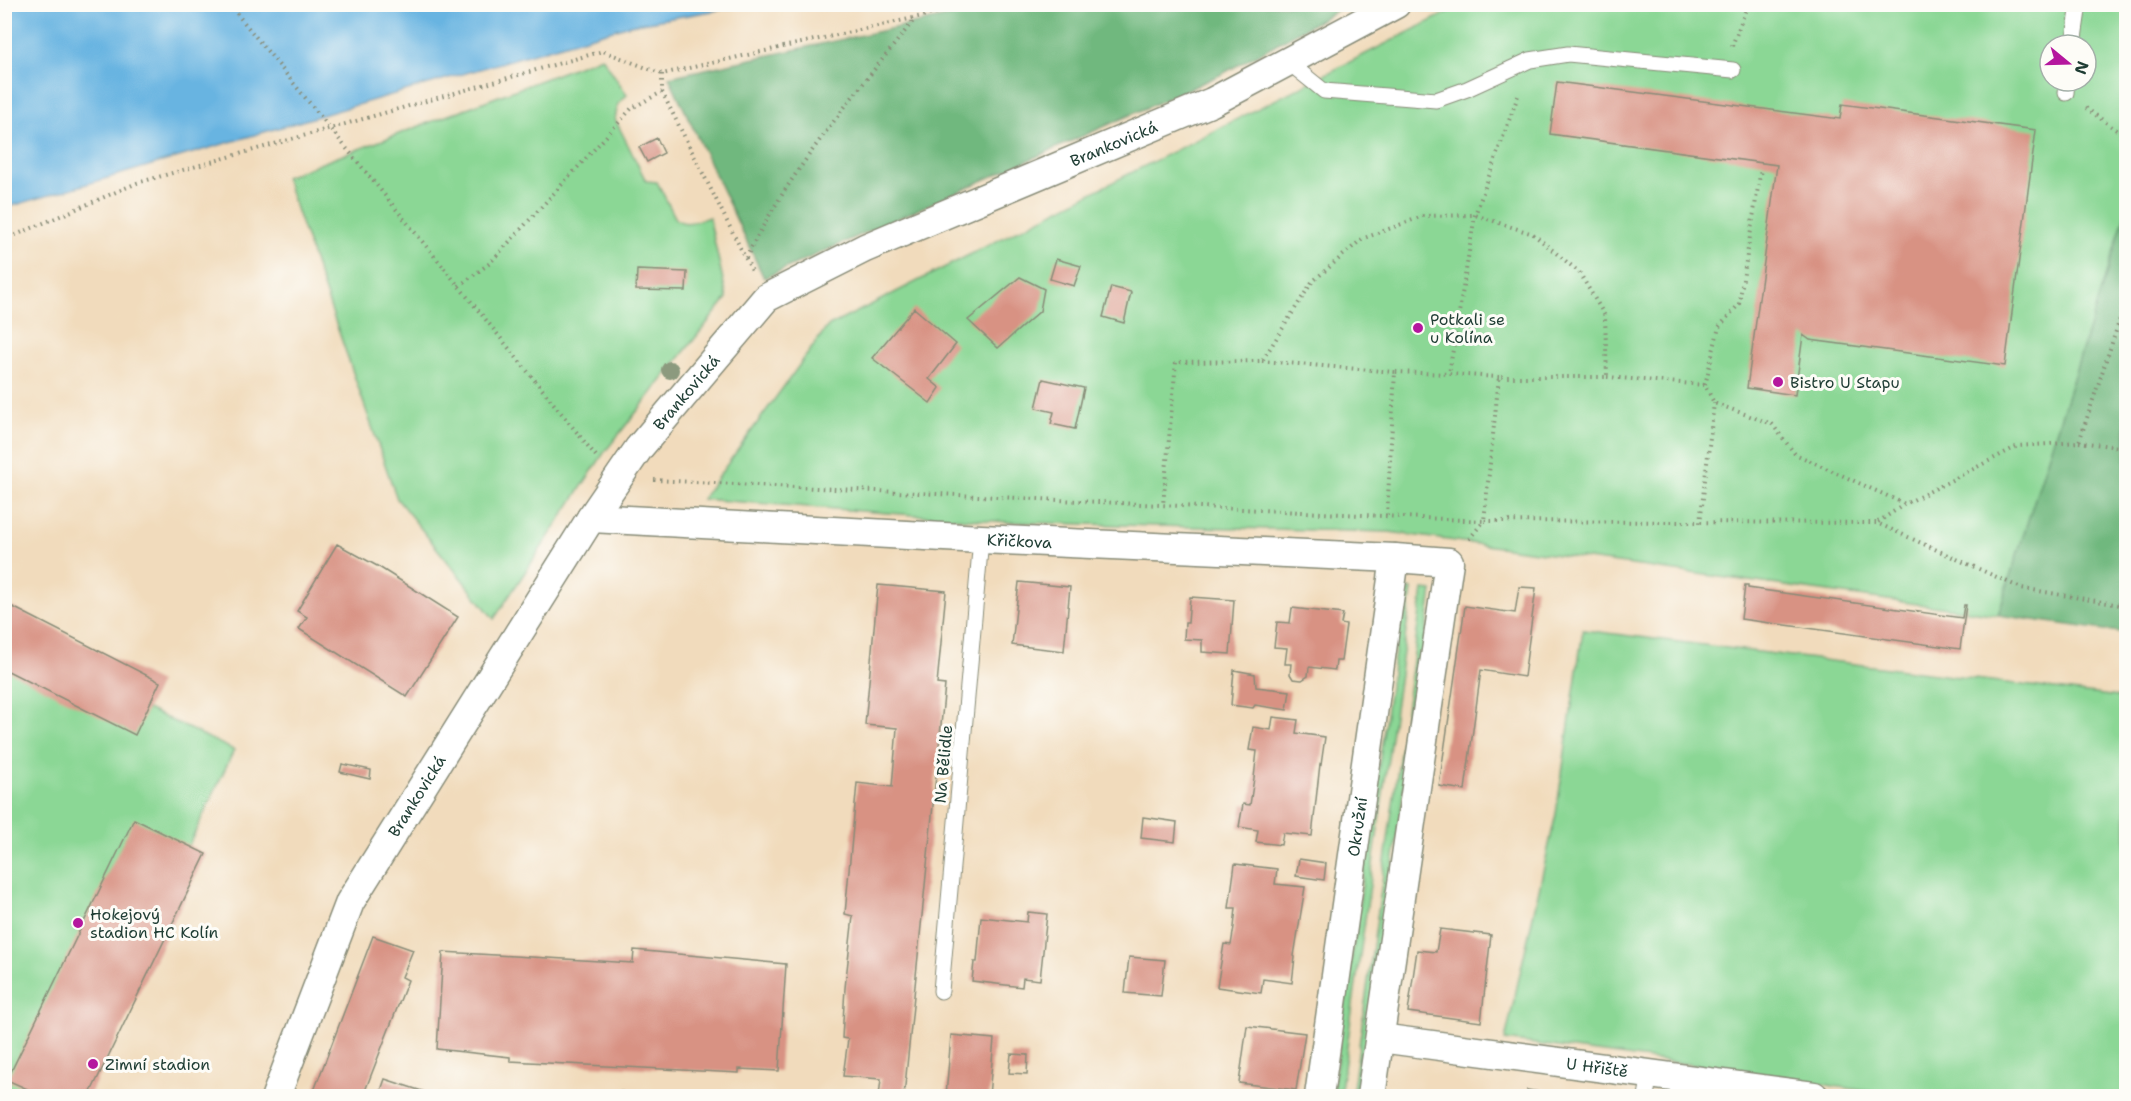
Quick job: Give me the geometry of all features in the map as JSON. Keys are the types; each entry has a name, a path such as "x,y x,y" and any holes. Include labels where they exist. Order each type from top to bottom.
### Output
{"street":[{"name":"Brankovická","path":"276,1096 350,902 618,478 639,448 766,298 866,248 1212,102 1396,4"},
{"name":"Křičkova","path":"591,518 1449,562"},
{"name":"Okružní","path":"1318,1096 1395,558"},
{"path":"1371,1096 1449,562"},
{"name":"U Hřiště","path":"1380,1038 1648,1085 1814,1096"}],"lane":[{"path":"2075,33 2079,4"},
{"path":"1288,62 1324,91 1436,99 1467,89 1530,60 1568,54 1728,70"},
{"name":"Na Bělidle","path":"941,991 981,539"}],"path":[{"path":"229,4 597,458 618,478 1484,521 1877,523 2021,588 2127,606"},
{"path":"4,240 136,183 603,51 662,74 914,20 976,4"},
{"path":"1728,70 1748,4"},
{"path":"746,258 760,229 827,130 914,20"},
{"path":"1449,374 1475,215 1530,60"},
{"path":"662,74 662,92 766,298"},
{"path":"459,286 490,263 632,108 662,92"},
{"path":"2073,93 2127,137"},
{"path":"1700,523 1714,403 1705,385 1719,327 1739,304 1761,169"},
{"path":"1262,361 1312,282 1362,239 1423,216 1475,215 1533,234 1579,272 1605,316 1607,377"},
{"path":"2079,442 2127,301"},
{"path":"1163,505 1176,362 1262,361 1395,372 1499,377 1607,377 1705,385"},
{"path":"1387,515 1395,372"},
{"path":"1449,562 1484,521 1499,377"},
{"path":"1714,403 1772,424 1795,454 1905,504"},
{"path":"1877,523 1905,504 2018,446 2079,442 2127,448"}],"green space":[{"path":"1000,5 1347,5 1222,74 764,278 669,77"},
{"path":"1462,5 2126,5 2126,212 1998,615 1389,532 1008,522 702,499 827,327"},
{"path":"602,57 627,95 618,104 615,119 646,181 657,182 676,219 692,222 709,217 727,298 604,453 494,619 397,499 285,177"},
{"path":"2126,212 2126,633 1998,615"},
{"path":"1404,588 1412,589 1340,1096 1332,1096"},
{"path":"1423,590 1432,591 1360,1096 1352,1096"},
{"path":"1583,630 2126,698 2126,1096 1899,1096 1717,1068 1505,1040 1556,814"},
{"name":"Hokejový stadion HC Kolín","path":"4,641 234,750 70,1096 5,1096"}],"water":[{"path":"5,4 747,5 630,25 5,208"}],"building":[{"path":"1557,82 1840,119 1842,104 2036,130 2005,366 1810,340 1803,335 1795,395 1747,388 1777,165 1550,134"},
{"path":"657,138 664,153 647,162 639,147"},
{"path":"1056,259 1081,266 1074,286 1050,279"},
{"path":"637,270 687,272 686,291 636,290"},
{"path":"1020,277 1044,289 1040,311 998,348 968,320"},
{"path":"1111,287 1131,292 1124,323 1103,317"},
{"path":"914,308 956,344 929,379 940,388 930,403 872,358"},
{"path":"1043,379 1084,388 1075,429 1051,424 1054,412 1036,408"},
{"path":"337,544 379,567 458,617 407,697 299,629 307,617 297,611"},
{"path":"1019,582 1070,587 1064,651 1012,645"},
{"path":"878,585 946,591 937,684 945,685 904,1096 879,1096 881,1079 843,1076 848,1039 842,1038 845,988 853,916 845,914 857,783 892,787 897,728 865,725"},
{"path":"1745,585 1748,585 1748,588 1962,618 1964,605 1966,605 1960,649 1741,619"},
{"path":"1519,587 1536,588 1524,677 1481,670 1465,790 1439,786 1465,606 1515,613"},
{"path":"1190,597 1234,600 1230,654 1202,652 1202,640 1184,639"},
{"path":"11,606 160,682 135,735 4,669 4,620"},
{"path":"1292,608 1343,614 1341,624 1346,625 1341,661 1336,661 1335,670 1309,667 1308,676 1302,680 1293,679 1290,674 1291,664 1285,664 1287,648 1274,647 1277,622 1290,623"},
{"path":"1234,670 1255,674 1256,687 1290,691 1287,710 1255,705 1253,708 1231,705"},
{"path":"1273,717 1298,720 1296,733 1325,737 1312,836 1283,833 1281,845 1256,842 1258,830 1239,827 1243,804 1250,805 1254,778 1257,751 1249,750 1253,727 1271,730"},
{"path":"342,764 371,770 370,779 340,772"},
{"path":"1143,817 1177,822 1175,842 1141,838"},
{"path":"134,819 206,854 89,1096 43,1096 7,1080"},
{"path":"1299,859 1326,863 1324,880 1296,876"},
{"path":"1235,864 1277,869 1275,884 1305,887 1292,983 1263,979 1261,993 1217,987 1224,944 1231,945 1234,927 1236,908 1229,908"},
{"path":"1028,912 1047,914 1040,980 1023,978 1022,987 972,981 974,962 977,962 981,917 1027,922"},
{"path":"1440,929 1491,935 1481,1022 1408,1012 1417,950 1436,952"},
{"path":"373,936 413,950 402,977 408,980 363,1096 312,1096"},
{"path":"634,950 786,964 779,1071 739,1069 739,1073 510,1061 510,1057 437,1049 443,952 633,963"},
{"path":"1129,957 1165,960 1161,996 1125,993"},
{"path":"1247,1026 1305,1033 1296,1090 1239,1083"},
{"path":"951,1035 994,1039 989,1096 946,1096"},
{"path":"1011,1054 1028,1055 1027,1074 1009,1073"},
{"path":"385,1079 437,1096 379,1096"},
{"path":"1413,1090 1450,1095 1450,1096 1412,1096"},
{"path":"1527,1090 1560,1095 1527,1096"},
{"path":"616,1091 661,1095 661,1096 616,1096"}],"place":[{"name":"Potkali se u Kolína","path":"1418,328"},
{"name":"Bistro U Stapu","path":"1778,382"},
{"name":"Hokejový stadion HC Kolín","path":"78,923"},
{"name":"Zimní stadion","path":"93,1064"}]}
